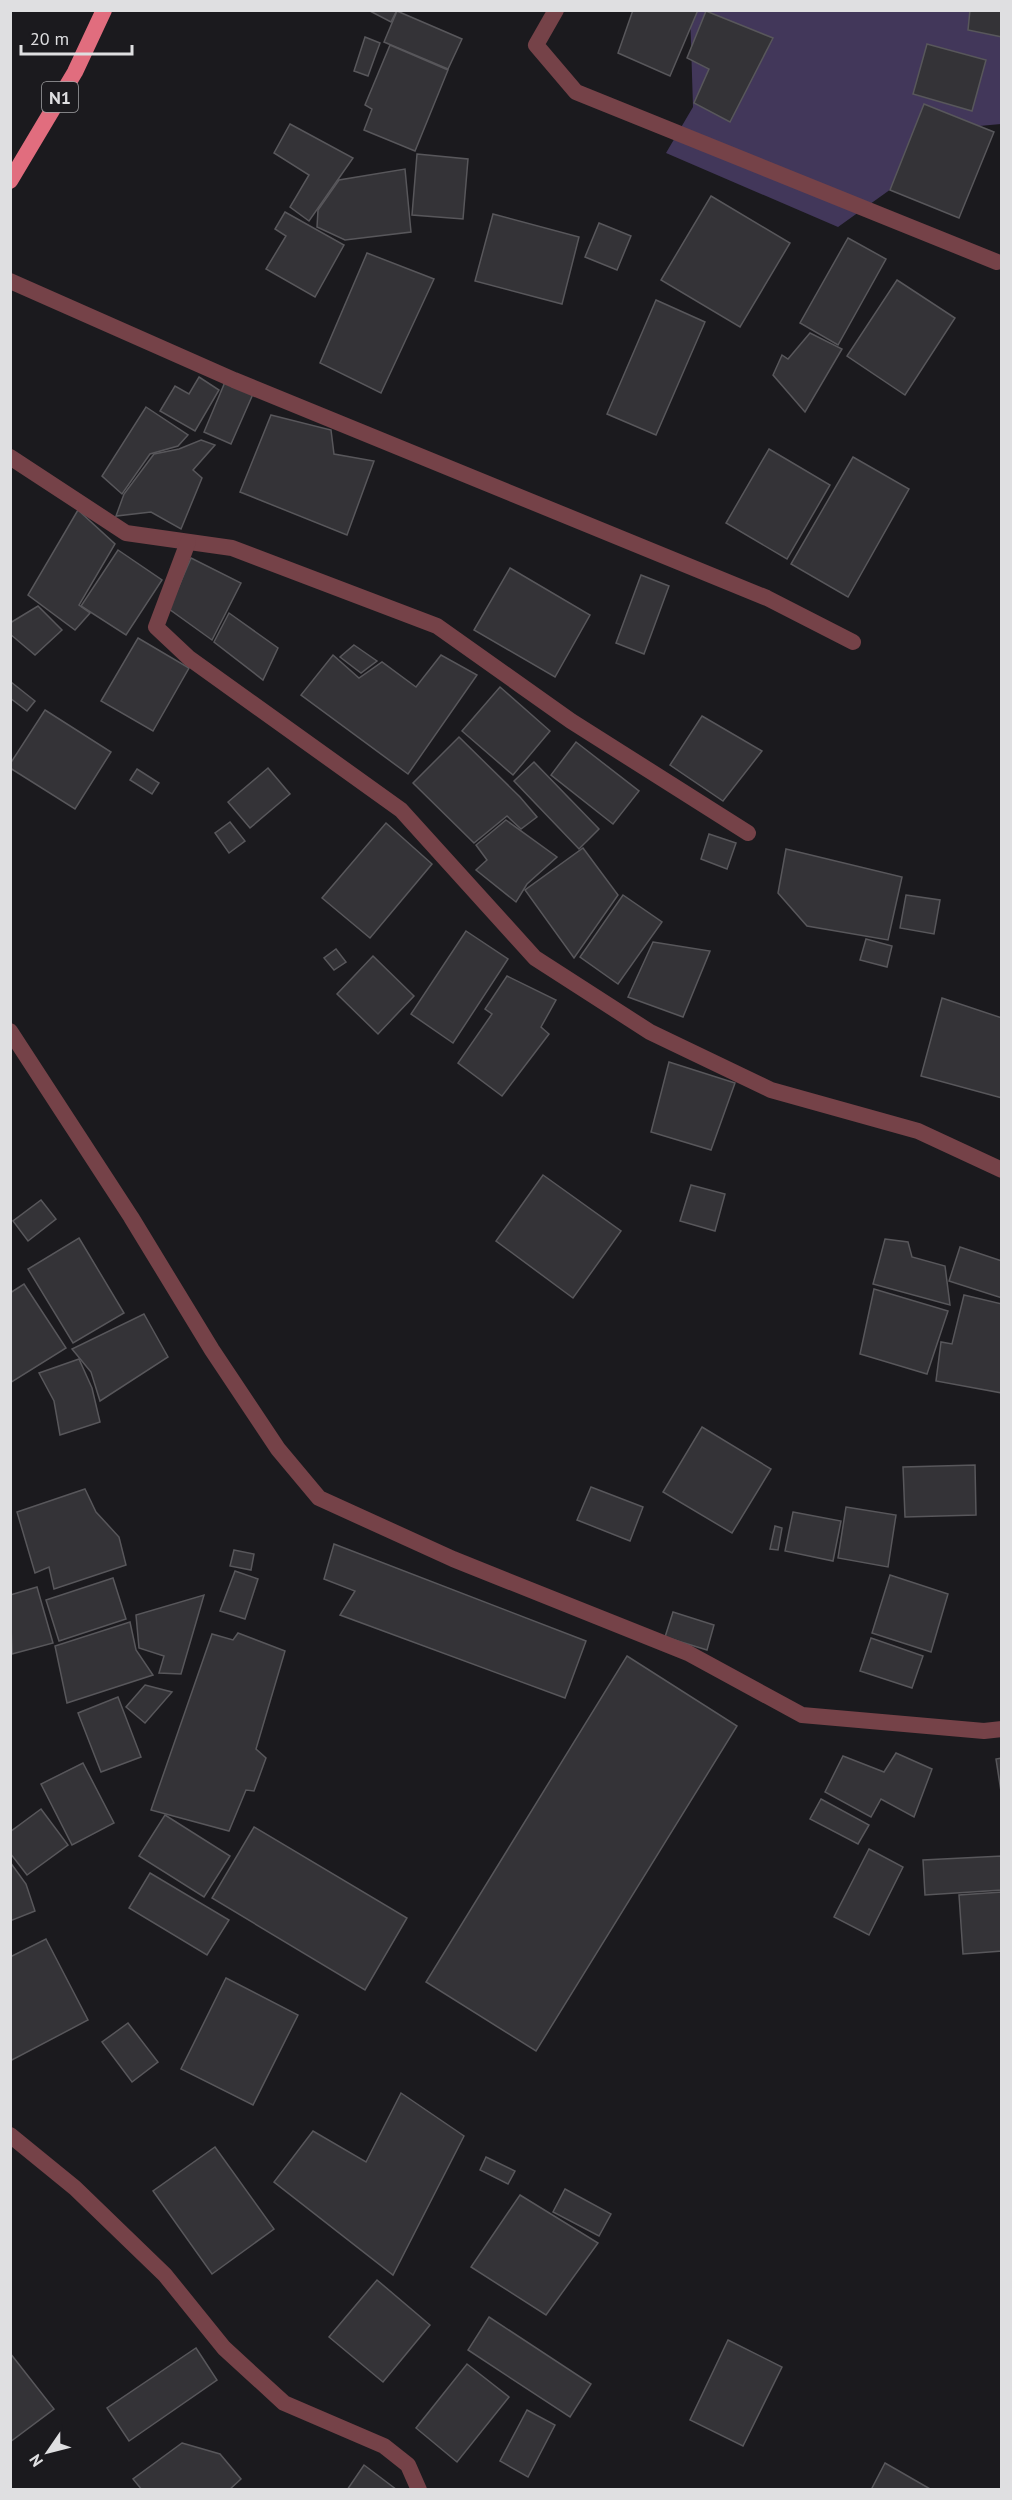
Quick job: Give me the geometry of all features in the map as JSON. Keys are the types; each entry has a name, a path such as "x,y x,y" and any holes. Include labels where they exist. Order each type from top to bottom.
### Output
{"highway":[{"name":"N1","path":"10,181 75,72 104,10"}],"street":[{"path":"556,10 536,45 576,92 997,262"},
{"path":"10,280 234,380 766,598 854,642"},
{"path":"10,457 126,533 231,548 437,626 571,721 748,833"},
{"path":"188,542 156,627 189,658 401,810 535,958 650,1032 771,1090 918,1131 1002,1170"},
{"path":"10,1031 131,1217 212,1350 278,1449 319,1498 453,1559 688,1653 802,1715 984,1731 1002,1730"},
{"path":"10,2135 75,2188 165,2275 225,2348 284,2403 384,2446 408,2465 418,2490"}],"shaded area":[{"path":"690,11 1001,11 1001,124 979,126 838,227 666,153 693,107"}],"building":[{"path":"368,10 397,10 391,22"},
{"path":"633,10 698,10 670,76 618,53"},
{"path":"970,10 1002,10 1002,37 968,30"},
{"path":"397,11 462,39 448,69 384,42"},
{"path":"706,11 773,38 730,122 694,103 709,69 687,58"},
{"path":"365,37 380,43 368,76 354,71"},
{"path":"927,44 986,60 972,111 913,94"},
{"path":"390,45 448,70 415,151 364,130 372,109 365,105"},
{"path":"924,104 994,132 959,218 890,190"},
{"path":"290,124 353,158 309,221 290,207 309,175 274,153"},
{"path":"417,154 468,159 463,219 412,215"},
{"path":"405,169 411,232 345,240 317,227 318,210 339,180"},
{"path":"711,196 790,243 740,327 661,280"},
{"path":"285,212 344,245 315,297 266,269 286,236 275,229"},
{"path":"493,214 579,237 562,304 475,281"},
{"path":"599,223 631,236 617,270 585,257"},
{"path":"848,238 886,259 838,345 800,323"},
{"path":"367,253 434,279 381,393 320,363"},
{"path":"897,280 955,318 905,395 847,356"},
{"path":"656,300 705,322 656,435 607,414"},
{"path":"810,333 842,349 805,412 773,375 782,355 788,359"},
{"path":"199,377 219,390 195,431 160,411 175,386 189,394"},
{"path":"225,382 253,394 231,444 204,432"},
{"path":"146,407 188,435 178,446 150,454 122,494 102,476"},
{"path":"271,415 331,430 334,454 374,461 347,535 240,492"},
{"path":"201,440 215,445 193,470 202,478 181,529 151,512 116,516 124,494 154,454 179,449"},
{"path":"769,449 830,485 787,559 726,523"},
{"path":"853,457 909,489 848,597 791,564"},
{"path":"78,510 115,544 79,605 90,613 75,630 28,595"},
{"path":"118,550 162,580 126,635 81,606"},
{"path":"191,558 241,583 212,640 169,609"},
{"path":"510,568 590,615 555,677 474,630"},
{"path":"641,575 669,586 644,654 616,643"},
{"path":"38,606 62,630 35,655 10,634 10,623"},
{"path":"229,613 278,648 263,680 214,642"},
{"path":"138,638 189,668 153,731 101,701"},
{"path":"354,645 377,661 361,673 340,657"},
{"path":"333,655 359,678 382,662 416,687 441,655 477,675 408,774 301,695"},
{"path":"11,682 35,701 27,711 10,698"},
{"path":"500,687 550,731 513,775 462,731"},
{"path":"45,710 111,752 75,809 10,768 10,764"},
{"path":"702,716 762,751 723,801 670,765"},
{"path":"459,737 537,817 521,829 507,816 474,843 413,783"},
{"path":"576,742 639,791 613,824 551,775"},
{"path":"534,762 599,829 579,849 514,781"},
{"path":"268,768 290,794 250,828 228,802"},
{"path":"137,769 159,783 152,794 130,780"},
{"path":"506,820 557,857 527,884 516,902 476,870 487,860 476,845"},
{"path":"230,822 245,841 229,853 215,833"},
{"path":"386,823 432,864 370,938 322,898"},
{"path":"709,834 736,843 727,869 701,859"},
{"path":"583,848 618,895 574,958 525,890"},
{"path":"786,849 902,877 888,940 807,926 778,893"},
{"path":"623,895 662,922 618,984 580,957"},
{"path":"906,895 940,900 934,934 900,928"},
{"path":"466,931 508,959 453,1043 411,1014"},
{"path":"866,939 892,946 887,967 860,960"},
{"path":"653,942 710,951 683,1017 628,997"},
{"path":"336,949 346,962 334,970 324,958"},
{"path":"373,956 414,996 378,1034 337,994"},
{"path":"507,976 556,1000 541,1027 549,1034 502,1096 458,1063 492,1014 485,1009"},
{"path":"942,998 1002,1018 1002,1098 921,1076"},
{"path":"669,1062 735,1083 711,1150 651,1132"},
{"path":"543,1175 621,1231 573,1298 496,1241"},
{"path":"691,1185 725,1194 715,1231 680,1221"},
{"path":"41,1200 56,1219 28,1241 13,1221"},
{"path":"79,1238 124,1313 73,1343 28,1269"},
{"path":"885,1239 908,1242 912,1257 945,1266 950,1305 873,1284"},
{"path":"960,1247 1002,1261 1002,1298 949,1281"},
{"path":"24,1284 66,1348 10,1383 10,1293"},
{"path":"874,1289 948,1311 927,1374 860,1354"},
{"path":"964,1295 1002,1304 1002,1393 936,1381 941,1342 952,1344"},
{"path":"144,1314 168,1357 100,1401 91,1372 72,1349"},
{"path":"79,1359 92,1388 100,1422 60,1435 54,1401 39,1373"},
{"path":"702,1427 771,1469 732,1533 663,1492"},
{"path":"975,1465 976,1515 905,1517 903,1467"},
{"path":"591,1487 643,1507 630,1541 577,1520"},
{"path":"85,1489 96,1512 119,1537 126,1565 54,1589 49,1567 35,1573 17,1512"},
{"path":"846,1507 896,1515 888,1567 838,1558"},
{"path":"793,1512 841,1521 833,1561 785,1551"},
{"path":"775,1526 782,1528 778,1550 770,1549"},
{"path":"334,1544 586,1641 565,1698 340,1615 355,1591 324,1579"},
{"path":"234,1550 254,1554 251,1570 230,1566"},
{"path":"235,1571 258,1579 245,1619 220,1611"},
{"path":"890,1575 948,1594 931,1652 872,1633"},
{"path":"113,1578 126,1619 59,1641 46,1600"},
{"path":"37,1587 53,1643 12,1654 10,1595"},
{"path":"204,1595 181,1674 159,1673 164,1656 139,1648 136,1615"},
{"path":"673,1612 714,1625 707,1650 665,1637"},
{"path":"130,1622 136,1650 153,1675 67,1703 55,1646"},
{"path":"238,1633 285,1651 256,1749 266,1758 254,1791 246,1790 229,1831 151,1810 212,1634 233,1640"},
{"path":"871,1638 923,1656 912,1688 860,1671"},
{"path":"627,1656 737,1726 536,2051 426,1982"},
{"path":"145,1685 172,1692 145,1723 126,1707"},
{"path":"118,1697 141,1757 101,1772 78,1713"},
{"path":"896,1753 932,1769 914,1817 881,1799 871,1817 825,1792 843,1756 884,1772"},
{"path":"1002,1758 1002,1798 996,1759"},
{"path":"83,1763 114,1823 72,1845 41,1784"},
{"path":"821,1799 869,1825 858,1844 810,1819"},
{"path":"41,1809 68,1845 27,1875 10,1853 10,1832"},
{"path":"165,1815 230,1856 204,1897 139,1856"},
{"path":"254,1827 407,1918 365,1990 212,1898"},
{"path":"869,1849 903,1867 869,1935 834,1917"},
{"path":"1002,1856 1002,1890 925,1895 923,1860"},
{"path":"10,1862 26,1884 35,1911 10,1921"},
{"path":"150,1873 229,1920 207,1955 129,1908"},
{"path":"1002,1892 1002,1951 963,1954 959,1895"},
{"path":"46,1939 88,2020 10,2061 10,1957"},
{"path":"226,1978 298,2015 253,2105 181,2069"},
{"path":"128,2023 158,2062 132,2082 102,2042"},
{"path":"401,2093 464,2136 393,2275 274,2182 313,2131 366,2162"},
{"path":"215,2147 274,2229 212,2274 153,2191"},
{"path":"486,2157 515,2171 508,2184 480,2170"},
{"path":"565,2189 611,2214 599,2236 553,2212"},
{"path":"520,2195 598,2243 546,2315 471,2267"},
{"path":"377,2280 430,2325 383,2382 329,2337"},
{"path":"489,2317 591,2384 570,2417 468,2350"},
{"path":"728,2340 782,2367 743,2446 690,2420"},
{"path":"196,2348 217,2380 129,2441 107,2408"},
{"path":"10,2353 54,2409 10,2442"},
{"path":"467,2364 509,2397 457,2462 416,2428"},
{"path":"527,2410 555,2425 528,2477 500,2461"},
{"path":"182,2443 220,2454 241,2479 229,2490 142,2490 133,2479"},
{"path":"885,2463 932,2490 871,2490"},
{"path":"364,2465 397,2490 347,2490"}]}
